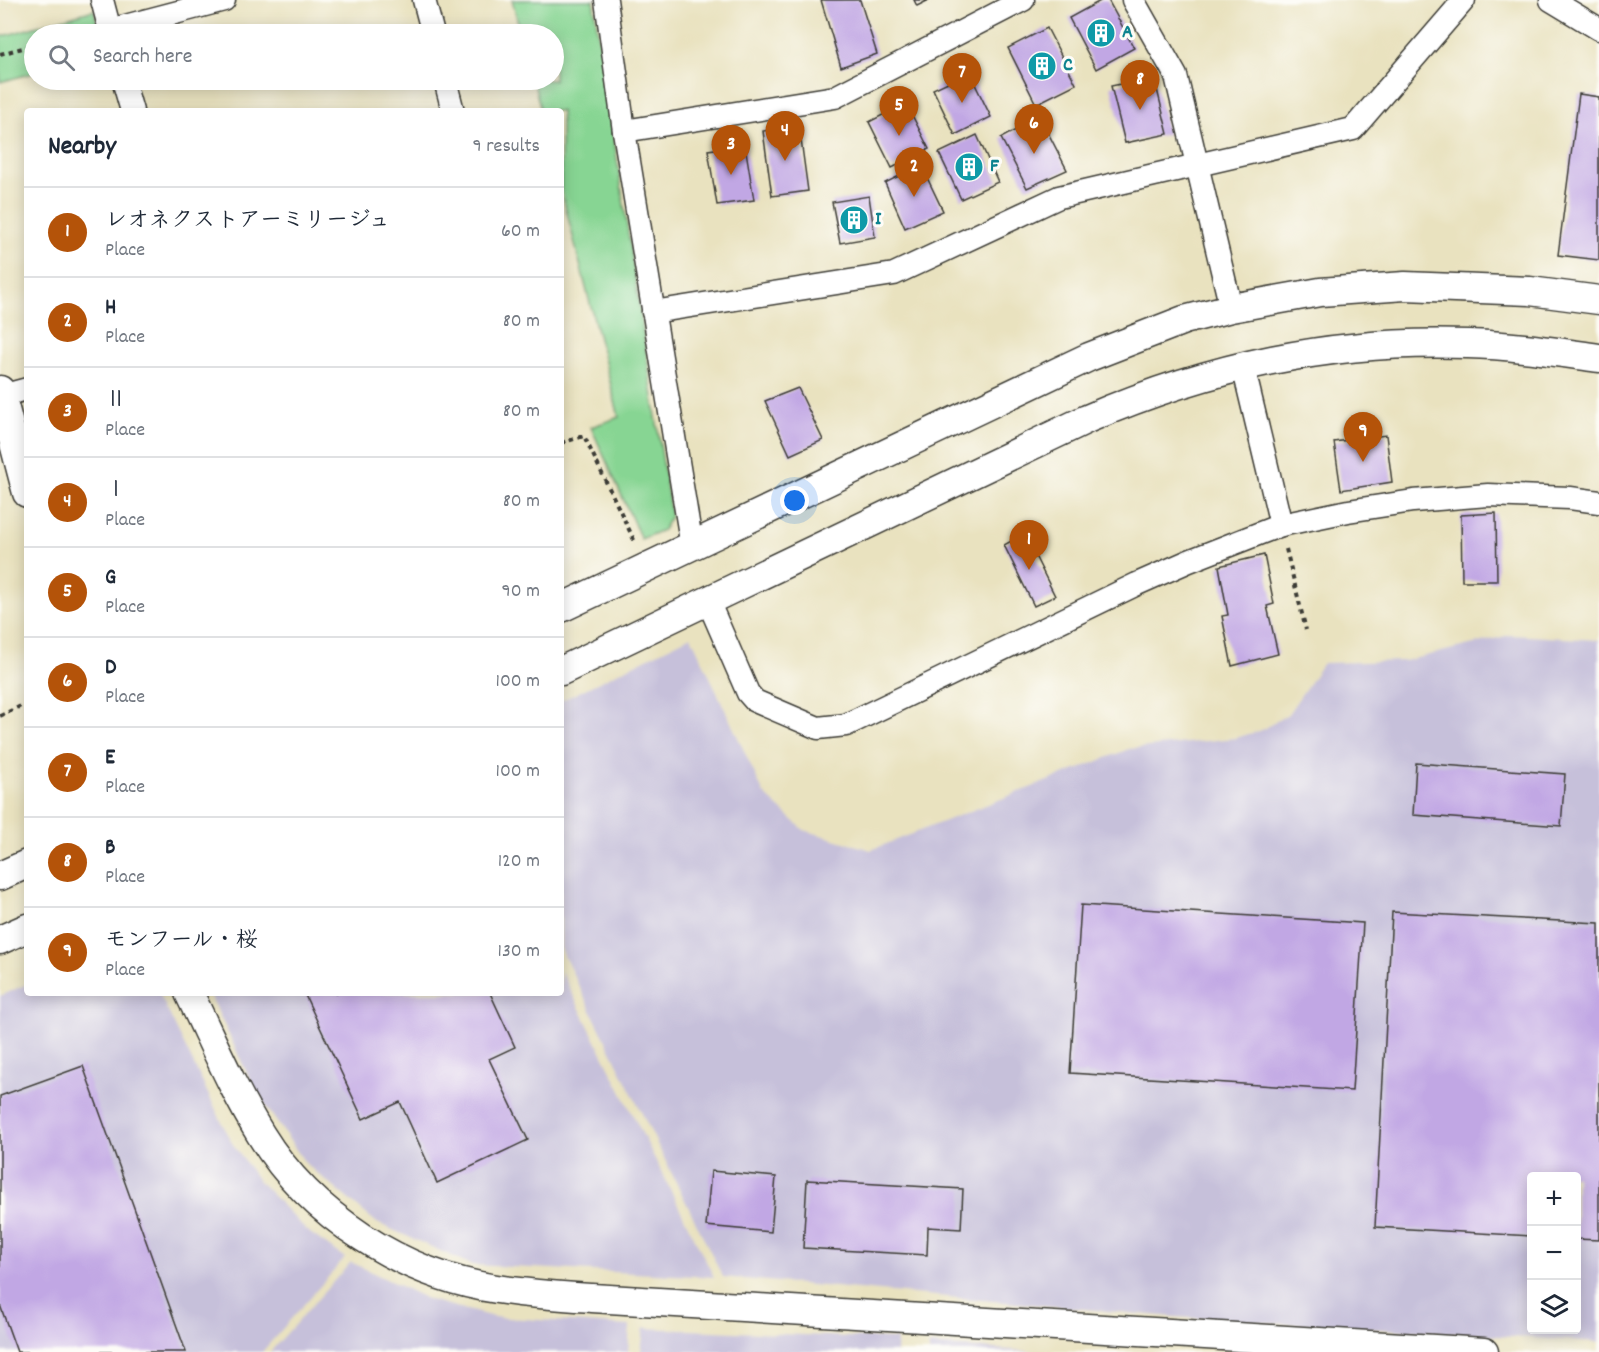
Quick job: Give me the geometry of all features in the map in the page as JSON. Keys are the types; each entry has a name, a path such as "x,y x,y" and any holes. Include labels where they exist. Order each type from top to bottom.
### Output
{"street":[{"path":"102,0 109,24"},
{"path":"139,24 224,0"},
{"path":"424,0 430,24"},
{"path":"606,0 624,130 692,547"},
{"path":"624,130 835,97 1023,0"},
{"path":"1133,0 1176,76 1231,308"},
{"path":"653,312 894,274 1059,197 1353,129 1464,0"},
{"path":"1551,0 1599,29"},
{"path":"126,90 131,108"},
{"path":"448,90 452,108"},
{"path":"564,607 1089,357 1184,320 1231,308 1320,292 1405,286 1530,291 1599,300"},
{"path":"564,670 1087,419 1138,397 1193,379 1308,352 1398,344 1469,344 1599,358"},
{"path":"1243,366 1281,525"},
{"path":"10,392 24,475"},
{"path":"708,601 748,693 755,701 818,728 832,728 846,725 1163,572 1281,525 1413,501 1488,495 1570,498 1599,502"},
{"path":"0,876 24,865"},
{"path":"0,940 24,929"},
{"path":"190,996 255,1125 279,1162 326,1209 376,1246 419,1267 465,1282 526,1293 592,1298 1484,1352"}],"path":[{"path":"0,54 24,48"},
{"path":"564,442 584,436 639,551"},
{"path":"1281,525 1306,630"},
{"path":"0,716 24,704"}],"shaded area":[{"path":"1510,635 1599,640 1599,1342 1173,1317 723,1277 564,956 564,700 691,636 764,794 804,830 871,850 1129,749 1236,738 1262,730 1288,714 1323,663 1405,661"},
{"path":"564,977 714,1277 472,1265 377,1223 306,1164 256,1092 210,996 564,996"},
{"path":"24,985 24,996 160,996 232,1143 257,1179 306,1230 345,1258 262,1352 0,1352 0,996"},
{"path":"351,1262 429,1300 494,1317 630,1326 628,1352 270,1352"},
{"path":"644,1328 897,1339 896,1352 641,1352"},
{"path":"929,1345 1044,1352 929,1352"}],"green space":[{"path":"512,0 593,0 671,516 663,530 641,539 591,427 619,417 564,202 564,108 540,108 536,90 564,90 564,24 518,24"},
{"path":"94,10 98,24 45,24"},
{"path":"24,30 24,75 0,82 0,37"}],"building":[{"path":"821,0 860,0 877,54 841,67"},
{"path":"914,0 929,0 917,6"},
{"name":"A","path":"1102,0 1108,0 1134,48 1096,69 1069,18"},
{"name":"C","path":"1047,28 1076,84 1036,104 1008,48"},
{"path":"969,72 991,117 955,135 933,89"},
{"path":"1154,77 1168,134 1125,143 1111,86"},
{"path":"1579,94 1599,97 1599,260 1558,255"},
{"path":"906,103 929,149 892,168 869,122"},
{"path":"1040,117 1067,170 1027,188 1001,138"},
{"path":"799,125 808,191 772,196 763,131"},
{"name":"F","path":"977,135 998,182 961,199 939,153"},
{"path":"745,145 754,200 717,205 708,150"},
{"path":"921,165 943,211 905,228 885,183"},
{"name":"I","path":"869,196 875,237 840,243 832,202"},
{"path":"798,388 823,440 790,455 765,401"},
{"path":"1386,435 1392,482 1341,490 1334,442"},
{"path":"1496,513 1497,581 1462,581 1461,515"},
{"path":"1024,534 1055,596 1034,606 1004,545"},
{"path":"1264,555 1274,604 1267,606 1278,654 1232,666 1222,616 1228,615 1219,566"},
{"path":"1416,763 1565,774 1561,826 1413,815"},
{"path":"1081,905 1363,923 1352,1091 1070,1073"},
{"path":"1392,912 1599,923 1599,1240 1581,1239 1581,1172 1527,1172 1527,1236 1375,1227"},
{"path":"305,996 491,996 515,1047 489,1059 528,1140 437,1183 400,1102 363,1119"},
{"path":"83,1066 186,1352 17,1352 0,1305 0,1096"},
{"path":"711,1171 776,1177 771,1232 706,1226"},
{"path":"807,1180 963,1189 961,1229 928,1227 927,1255 803,1248"}],"place":[{"name":"A","path":"1101,33"},
{"name":"C","path":"1042,66"},
{"name":"E","path":"962,103"},
{"name":"B","path":"1140,110"},
{"name":"G","path":"899,136"},
{"name":"D","path":"1034,154"},
{"name":"Ⅰ","path":"785,161"},
{"name":"F","path":"969,167"},
{"name":"Ⅱ","path":"731,175"},
{"name":"H","path":"914,197"},
{"name":"I","path":"854,220"},
{"name":"モンフール・桜","path":"1363,462"},
{"name":"レオネクストアーミリージュ","path":"1029,570"}]}
